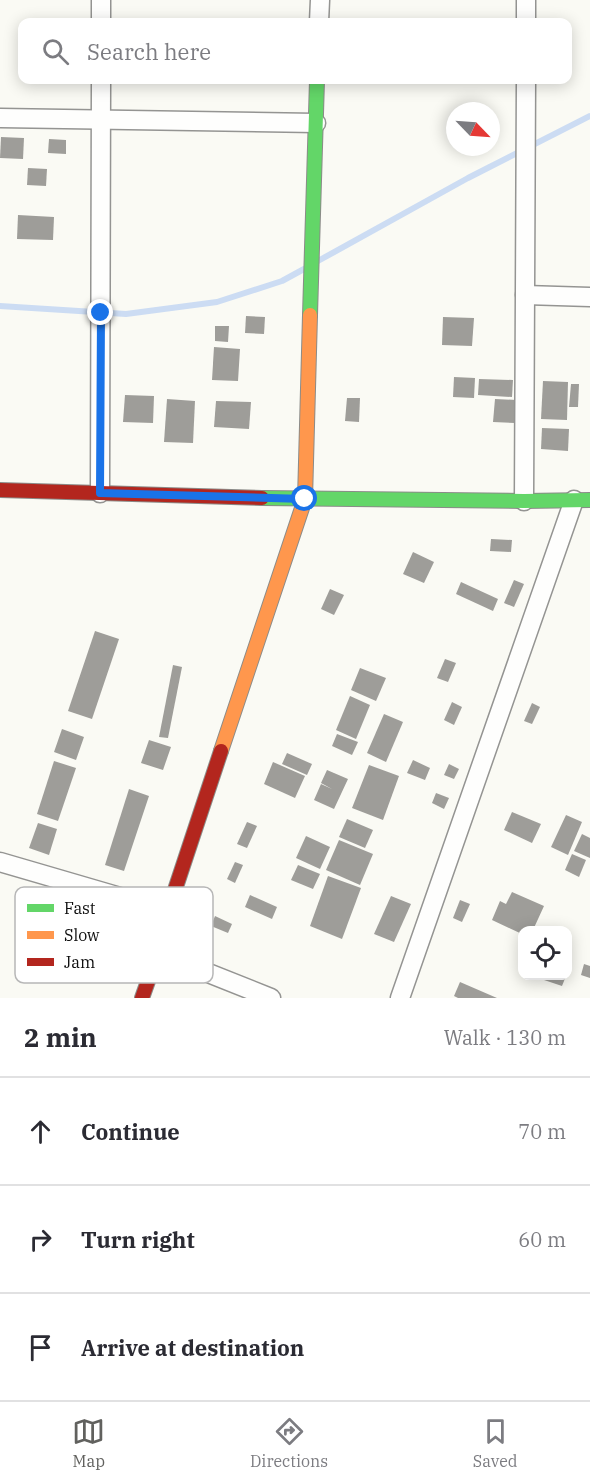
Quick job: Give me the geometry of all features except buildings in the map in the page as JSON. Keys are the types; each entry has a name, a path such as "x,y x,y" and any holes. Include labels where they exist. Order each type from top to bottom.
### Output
{"street":[{"path":"101,0 101,18"},
{"path":"319,18 320,0"},
{"path":"526,0 526,18"},
{"path":"100,493 101,84"},
{"path":"176,887 305,499 317,84"},
{"path":"524,501 526,84"},
{"path":"0,118 316,123"},
{"path":"525,295 590,297"},
{"path":"0,490 305,499 582,500 400,998"},
{"path":"0,862 86,887"},
{"path":"213,975 271,998"},
{"path":"142,998 147,983"}],"waterway":[{"path":"318,261 468,178 590,116"},
{"path":"0,306 126,314 217,302 282,281 304,269"}],"traffic: fast":[{"path":"310,315 317,84"},
{"path":"262,498 590,500"}],"traffic: slow":[{"path":"221,751 305,499 310,315"}],"traffic: jam":[{"path":"0,490 262,498"},
{"path":"176,887 221,751"},
{"path":"142,998 147,983"}],"route":[{"path":"101,313 100,493 305,499"}]}
